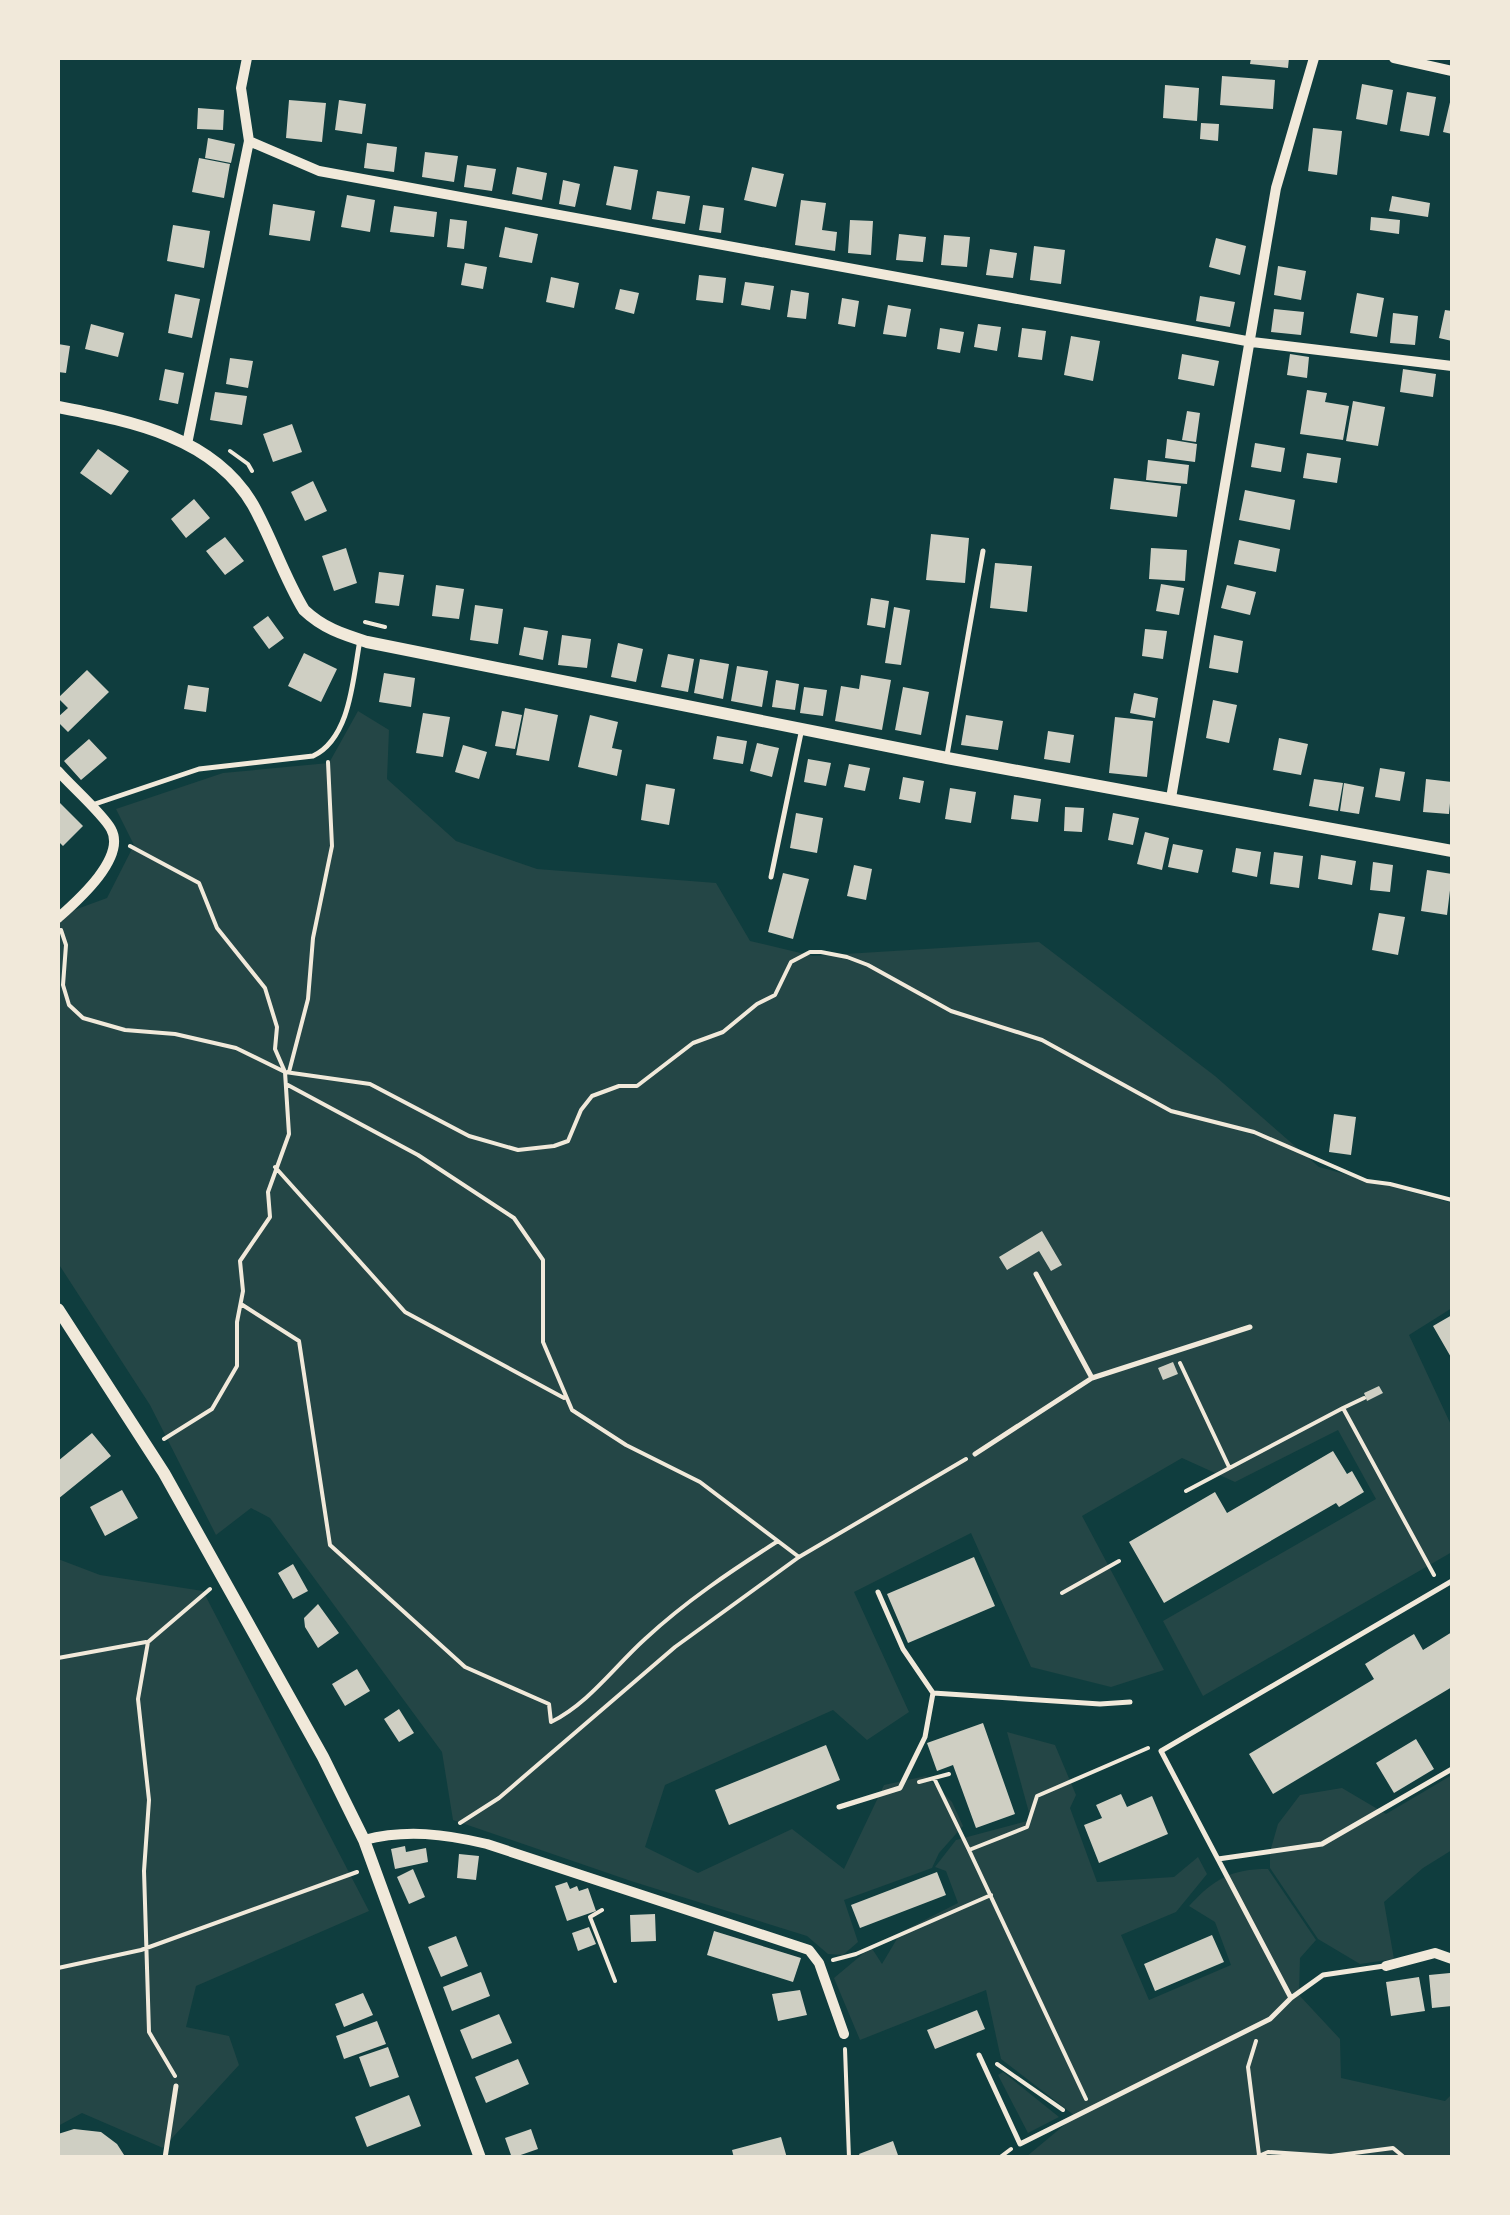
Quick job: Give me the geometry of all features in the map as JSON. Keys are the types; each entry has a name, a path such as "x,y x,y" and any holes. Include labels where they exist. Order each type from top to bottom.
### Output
{"street":[{"path":"186,444 249,141 241,88 248,58"},
{"path":"1171,798 1276,188 1314,58"},
{"path":"1394,58 1452,71"},
{"path":"249,141 319,172 1252,342 1452,366"},
{"path":"58,407 129,423 207,454 238,483 252,504 304,610 318,624 360,640 801,730 1452,851"},
{"path":"58,772 112,830 114,846 104,871 58,918"},
{"path":"58,1310 164,1473 323,1757 364,1840 480,2158"},
{"path":"364,1840 399,1833 444,1834 554,1864 809,1950 818,1963 844,2034"},
{"path":"1386,1966 1435,1953 1452,1959"}],"lane":[{"path":"946,758 982,552"},
{"path":"90,806 200,769 313,756 328,750 343,722 360,640"},
{"path":"771,877 801,730"},
{"path":"1036,1274 1092,1378"},
{"path":"975,1454 1092,1378 1250,1327"},
{"path":"1290,1998 1161,1751 1452,1581"},
{"path":"839,1807 900,1788 925,1736 932,1694 902,1649 878,1592"},
{"path":"932,1694 1100,1704 1130,1702"},
{"path":"1218,1860 1322,1844 1452,1769"},
{"path":"979,2055 1020,2144 1262,2024 1322,1975 1386,1966"},
{"path":"164,2158 176,2086"}],"path":[{"path":"222,445 248,464 257,482"},
{"path":"351,619 390,628"},
{"path":"162,1440 212,1409 237,1366 237,1322 244,1290 240,1261 270,1216 268,1192 289,1134 287,1072 308,999 313,938 332,846 328,750"},
{"path":"113,836 199,884 217,928 264,988 277,1027 275,1049 287,1072"},
{"path":"58,927 66,945 63,985 69,1005 84,1018 125,1030 175,1034 236,1048 287,1072 370,1084 469,1136 518,1150 568,1141 581,1110 592,1096 619,1086 637,1086 693,1043 723,1032 775,994 791,962 810,952 821,952 868,966 950,1011 1042,1040 1171,1110 1254,1132 1367,1182 1452,1200"},
{"path":"286,1084 418,1155 514,1218 543,1260 543,1342 572,1410 626,1445 700,1482 799,1557"},
{"path":"275,1167 405,1312 567,1399"},
{"path":"241,1304 299,1341 330,1545 465,1667 549,1704 551,1722 572,1711 704,1588 778,1541"},
{"path":"1173,1350 1229,1467"},
{"path":"1186,1490 1364,1398"},
{"path":"1344,1408 1442,1588"},
{"path":"444,1834 499,1798 675,1647 799,1557 975,1454"},
{"path":"1062,1593 1119,1562"},
{"path":"58,1658 148,1642 214,1586 221,1575"},
{"path":"148,1642 138,1699 149,1800 144,1871 149,2032 175,2071 176,2086"},
{"path":"970,1850 1027,1827 1038,1796 1156,1744"},
{"path":"900,1788 948,1774"},
{"path":"934,1778 1091,2110"},
{"path":"58,1968 147,1948 373,1866"},
{"path":"818,1963 856,1954 992,1894"},
{"path":"602,1910 590,1917 615,1982"},
{"path":"1262,2024 1248,2067 1257,2156 1268,2152 1331,2156 1393,2148 1405,2158"},
{"path":"844,2034 849,2158"},
{"path":"982,2063 1002,2064 1074,2118"}],"shaded area":[{"path":"358,711 389,730 387,779 456,841 537,869 716,883 750,941 813,956 1039,942 1215,1076 1319,1167 1452,1203 1452,1308 1409,1335 1452,1427 1452,1552 1203,1696 1163,1621 1376,1499 1338,1430 1235,1482 1182,1458 1082,1516 1164,1670 1111,1687 1031,1667 971,1533 854,1592 909,1712 867,1740 833,1710 665,1785 645,1847 698,1873 792,1829 844,1869 884,1785 926,1776 952,1802 963,1826 939,1853 932,1868 844,1900 858,1942 843,1955 828,1954 807,1936 453,1820 442,1752 270,1518 251,1508 216,1535 150,1405 58,1263 58,916 107,898 134,845 116,809 223,773 329,763"},
{"path":"58,1559 100,1575 203,1591 369,1911 196,1986 186,2027 229,2036 239,2065 163,2148 82,2113 58,2126"},
{"path":"1007,1732 1055,1745 1076,1795 1070,1808 1097,1882 1174,1877 1198,1857 1207,1874 1176,1912 1121,1935 1149,2000 1231,1965 1215,1922 1189,1906 1224,1877 1268,1869 1316,1940 1300,1958 1299,1995 1340,2039 1341,2078 1445,2101 1452,2094 1452,2157 1026,2157 1075,2116 1001,2059 986,1990 860,2040 834,1978 871,1947 882,1964 901,1932 958,1903 946,1871 935,1867 956,1840 1031,1820"},
{"path":"1452,1775 1452,1850 1423,1868 1384,1902 1394,1959 1360,1964 1318,1939 1270,1868 1278,1824 1300,1795 1342,1788 1386,1814"},
{"path":"1003,2072 1059,2117 1028,2133 998,2075"}],"building":[{"path":"1251,58 1289,58 1288,68 1250,64"},
{"path":"1222,76 1275,80 1273,109 1220,105"},
{"path":"1362,84 1393,90 1387,125 1356,119"},
{"path":"1165,85 1199,88 1197,121 1163,118"},
{"path":"1407,92 1436,97 1429,136 1400,131"},
{"path":"1452,98 1452,134 1443,132"},
{"path":"289,100 326,103 322,142 286,138"},
{"path":"339,100 366,104 362,134 335,130"},
{"path":"198,108 224,110 223,130 197,129"},
{"path":"1201,123 1219,124 1218,141 1200,139"},
{"path":"1313,128 1342,131 1337,175 1308,171"},
{"path":"208,138 235,144 231,163 205,158"},
{"path":"367,143 397,147 394,172 364,168"},
{"path":"425,152 458,156 454,182 422,177"},
{"path":"199,158 230,164 224,198 192,192"},
{"path":"467,165 496,169 492,191 464,187"},
{"path":"614,166 638,170 631,210 606,205"},
{"path":"517,167 547,173 542,200 512,194"},
{"path":"752,167 784,174 776,207 744,200"},
{"path":"563,180 580,184 575,207 559,204"},
{"path":"657,191 690,196 685,224 652,219"},
{"path":"347,195 375,200 370,232 341,227"},
{"path":"1392,196 1430,203 1428,217 1389,211"},
{"path":"801,200 826,203 822,230 837,232 835,251 795,245"},
{"path":"273,204 315,211 310,241 269,235"},
{"path":"703,205 724,208 721,233 699,230"},
{"path":"394,206 437,212 434,237 390,232"},
{"path":"1371,217 1400,220 1399,234 1370,230"},
{"path":"450,219 467,221 464,249 447,247"},
{"path":"850,220 873,221 871,255 848,253"},
{"path":"173,225 210,231 204,268 167,261"},
{"path":"505,227 538,234 532,263 499,257"},
{"path":"899,234 926,237 923,262 896,260"},
{"path":"944,235 970,237 967,267 941,265"},
{"path":"1216,238 1246,246 1240,275 1209,267"},
{"path":"1034,246 1065,250 1061,284 1030,280"},
{"path":"990,249 1017,253 1013,278 986,275"},
{"path":"465,263 487,267 483,289 461,285"},
{"path":"1278,266 1306,271 1301,300 1274,295"},
{"path":"699,275 726,278 723,303 696,300"},
{"path":"551,277 579,283 574,308 546,302"},
{"path":"745,282 774,286 770,310 741,305"},
{"path":"620,289 639,293 634,314 615,309"},
{"path":"791,290 809,293 806,319 787,317"},
{"path":"1357,293 1384,298 1377,337 1350,333"},
{"path":"175,294 200,299 192,338 168,333"},
{"path":"1200,296 1235,302 1230,327 1196,321"},
{"path":"842,298 859,301 855,327 838,324"},
{"path":"888,305 911,309 906,337 883,334"},
{"path":"1274,309 1304,312 1301,335 1271,332"},
{"path":"1445,310 1452,311 1452,341 1439,338"},
{"path":"1393,313 1418,316 1415,345 1390,343"},
{"path":"91,324 124,333 118,357 85,349"},
{"path":"978,324 1001,327 997,351 974,347"},
{"path":"940,328 964,332 960,353 937,349"},
{"path":"1022,328 1046,331 1042,360 1018,357"},
{"path":"1071,336 1100,341 1093,381 1064,375"},
{"path":"58,344 70,346 66,373 58,372"},
{"path":"1182,354 1219,361 1214,386 1178,379"},
{"path":"1290,354 1309,357 1307,378 1287,375"},
{"path":"230,358 253,361 248,388 226,384"},
{"path":"165,369 184,373 178,404 159,400"},
{"path":"1403,369 1436,374 1433,397 1400,392"},
{"path":"1307,390 1327,393 1325,402 1349,406 1343,440 1300,434"},
{"path":"215,392 247,396 242,425 210,420"},
{"path":"1353,401 1385,407 1378,446 1346,441"},
{"path":"1187,411 1200,413 1196,442 1182,440"},
{"path":"292,424 302,452 273,462 263,434"},
{"path":"1167,439 1197,444 1195,462 1165,458"},
{"path":"1255,443 1285,448 1281,472 1251,467"},
{"path":"98,449 129,471 111,495 80,473"},
{"path":"1307,453 1341,458 1337,483 1303,478"},
{"path":"1148,460 1189,465 1187,484 1146,480"},
{"path":"1114,478 1181,486 1177,517 1110,509"},
{"path":"313,481 327,511 305,521 291,492"},
{"path":"1245,490 1295,500 1290,530 1239,520"},
{"path":"194,499 210,518 186,538 171,519"},
{"path":"931,534 969,538 965,583 926,580"},
{"path":"225,537 244,561 225,575 206,551"},
{"path":"1239,540 1280,549 1276,572 1234,564"},
{"path":"346,548 357,583 334,591 322,556"},
{"path":"1151,548 1187,550 1185,581 1149,579"},
{"path":"995,563 1032,566 1027,612 990,608"},
{"path":"379,572 404,575 399,606 375,603"},
{"path":"1161,584 1184,588 1179,615 1156,611"},
{"path":"436,585 464,589 459,619 432,616"},
{"path":"1227,585 1256,592 1250,615 1221,608"},
{"path":"871,598 889,601 885,628 867,625"},
{"path":"475,605 503,609 498,644 470,640"},
{"path":"894,607 910,610 901,665 885,663"},
{"path":"268,616 284,638 269,649 253,627"},
{"path":"524,627 548,631 543,660 519,655"},
{"path":"1145,629 1167,631 1163,659 1142,656"},
{"path":"562,635 591,639 587,668 558,665"},
{"path":"1214,635 1243,641 1238,673 1209,668"},
{"path":"618,643 643,649 636,682 611,677"},
{"path":"304,653 337,669 321,702 288,686"},
{"path":"668,654 694,659 688,692 661,687"},
{"path":"700,659 729,664 723,699 694,693"},
{"path":"737,666 768,671 762,707 731,701"},
{"path":"87,670 109,692 68,732 58,717 68,708 58,698"},
{"path":"384,673 415,678 411,707 379,702"},
{"path":"861,675 891,680 882,730 835,721 841,686 859,689"},
{"path":"776,680 799,684 795,710 772,707"},
{"path":"188,685 209,688 206,712 184,709"},
{"path":"804,687 827,690 823,716 800,713"},
{"path":"903,687 929,692 921,735 895,730"},
{"path":"1134,693 1158,698 1155,718 1130,713"},
{"path":"1213,700 1237,705 1229,743 1206,738"},
{"path":"525,708 558,715 549,761 516,755"},
{"path":"502,711 522,715 515,749 495,746"},
{"path":"423,713 450,717 443,757 416,753"},
{"path":"590,715 618,722 612,748 622,750 617,776 578,767"},
{"path":"966,715 1003,721 998,750 961,745"},
{"path":"1115,717 1153,721 1147,777 1109,773"},
{"path":"1048,731 1074,735 1070,763 1044,759"},
{"path":"717,736 747,741 743,764 713,759"},
{"path":"1279,738 1308,744 1301,775 1273,770"},
{"path":"89,739 107,758 81,780 64,761"},
{"path":"757,743 779,748 772,777 750,771"},
{"path":"463,745 487,752 479,779 455,772"},
{"path":"808,759 831,763 826,786 804,782"},
{"path":"849,764 870,768 865,791 844,787"},
{"path":"1380,768 1405,772 1400,801 1375,797"},
{"path":"903,777 924,781 920,803 899,799"},
{"path":"1314,779 1343,783 1338,811 1309,806"},
{"path":"1426,779 1452,782 1449,814 1423,812"},
{"path":"1344,783 1364,787 1359,814 1340,811"},
{"path":"646,784 675,789 669,825 641,820"},
{"path":"950,788 976,792 971,823 945,819"},
{"path":"1014,795 1041,799 1038,822 1011,819"},
{"path":"58,801 83,826 63,846 58,841"},
{"path":"1065,807 1084,808 1082,832 1064,831"},
{"path":"796,813 823,818 817,853 790,848"},
{"path":"1113,813 1139,818 1133,845 1108,840"},
{"path":"1145,832 1169,838 1162,870 1137,864"},
{"path":"1173,844 1203,850 1198,873 1168,867"},
{"path":"1236,848 1261,852 1257,877 1232,872"},
{"path":"1274,852 1303,856 1299,888 1270,884"},
{"path":"1321,855 1356,861 1352,885 1318,879"},
{"path":"1373,862 1393,865 1390,892 1370,890"},
{"path":"854,865 872,869 866,900 847,896"},
{"path":"1427,870 1452,874 1447,915 1421,911"},
{"path":"783,873 809,879 793,939 768,932"},
{"path":"1379,913 1405,917 1398,955 1372,950"},
{"path":"1334,1114 1356,1117 1351,1155 1329,1152"},
{"path":"1042,1231 1062,1265 1051,1271 1039,1251 1007,1270 999,1257"},
{"path":"1452,1315 1452,1359 1433,1326"},
{"path":"1173,1362 1178,1374 1163,1380 1158,1368"},
{"path":"1379,1386 1383,1393 1367,1401 1364,1393"},
{"path":"92,1433 111,1456 58,1499 58,1461"},
{"path":"1333,1451 1347,1474 1352,1471 1364,1492 1339,1507 1336,1503 1164,1603 1129,1542 1215,1492 1227,1513"},
{"path":"122,1490 138,1518 105,1536 90,1507"},
{"path":"974,1557 995,1606 908,1643 887,1594"},
{"path":"293,1564 308,1591 293,1599 278,1573"},
{"path":"318,1604 339,1633 318,1648 304,1618"},
{"path":"1452,1632 1452,1687 1273,1794 1249,1754 1374,1679 1365,1664 1389,1649 1414,1634 1423,1650"},
{"path":"357,1669 370,1691 345,1706 332,1684"},
{"path":"399,1709 414,1733 399,1742 384,1719"},
{"path":"983,1723 1015,1814 976,1828 953,1765 937,1771 927,1743"},
{"path":"1416,1739 1434,1769 1394,1793 1376,1763"},
{"path":"826,1745 840,1780 729,1825 715,1790"},
{"path":"1121,1794 1127,1807 1152,1796 1168,1834 1099,1863 1084,1825 1102,1818 1096,1805"},
{"path":"405,1846 406,1852 426,1848 428,1862 395,1869 391,1849"},
{"path":"459,1854 479,1856 476,1880 457,1878"},
{"path":"413,1869 425,1897 409,1904 397,1877"},
{"path":"937,1872 946,1895 860,1928 851,1905"},
{"path":"567,1882 570,1889 588,1888 596,1911 567,1921 555,1886"},
{"path":"655,1914 656,1941 631,1942 630,1915"},
{"path":"589,1927 596,1944 578,1951 572,1933"},
{"path":"714,1931 801,1958 793,1982 707,1955"},
{"path":"1212,1935 1224,1962 1155,1991 1144,1964"},
{"path":"456,1936 468,1966 441,1977 428,1947"},
{"path":"481,1972 490,1996 452,2011 443,1987"},
{"path":"1450,1973 1452,2006 1432,2008 1429,1975"},
{"path":"1419,1977 1425,2011 1391,2016 1386,1982"},
{"path":"800,1990 807,2015 778,2021 772,1994"},
{"path":"363,1993 373,2015 344,2027 335,2004"},
{"path":"977,2010 985,2029 935,2049 927,2030"},
{"path":"499,2014 512,2043 472,2059 460,2030"},
{"path":"377,2021 386,2044 344,2059 336,2036"},
{"path":"388,2047 399,2077 370,2087 359,2057"},
{"path":"518,2059 529,2084 486,2103 475,2077"},
{"path":"409,2095 421,2126 367,2147 355,2117"},
{"path":"74,2129 101,2132 117,2144 126,2158 58,2158 58,2134"},
{"path":"531,2129 538,2149 512,2158 505,2138"},
{"path":"781,2137 787,2158 734,2158 732,2150"},
{"path":"893,2141 899,2158 861,2158 859,2154"}]}
